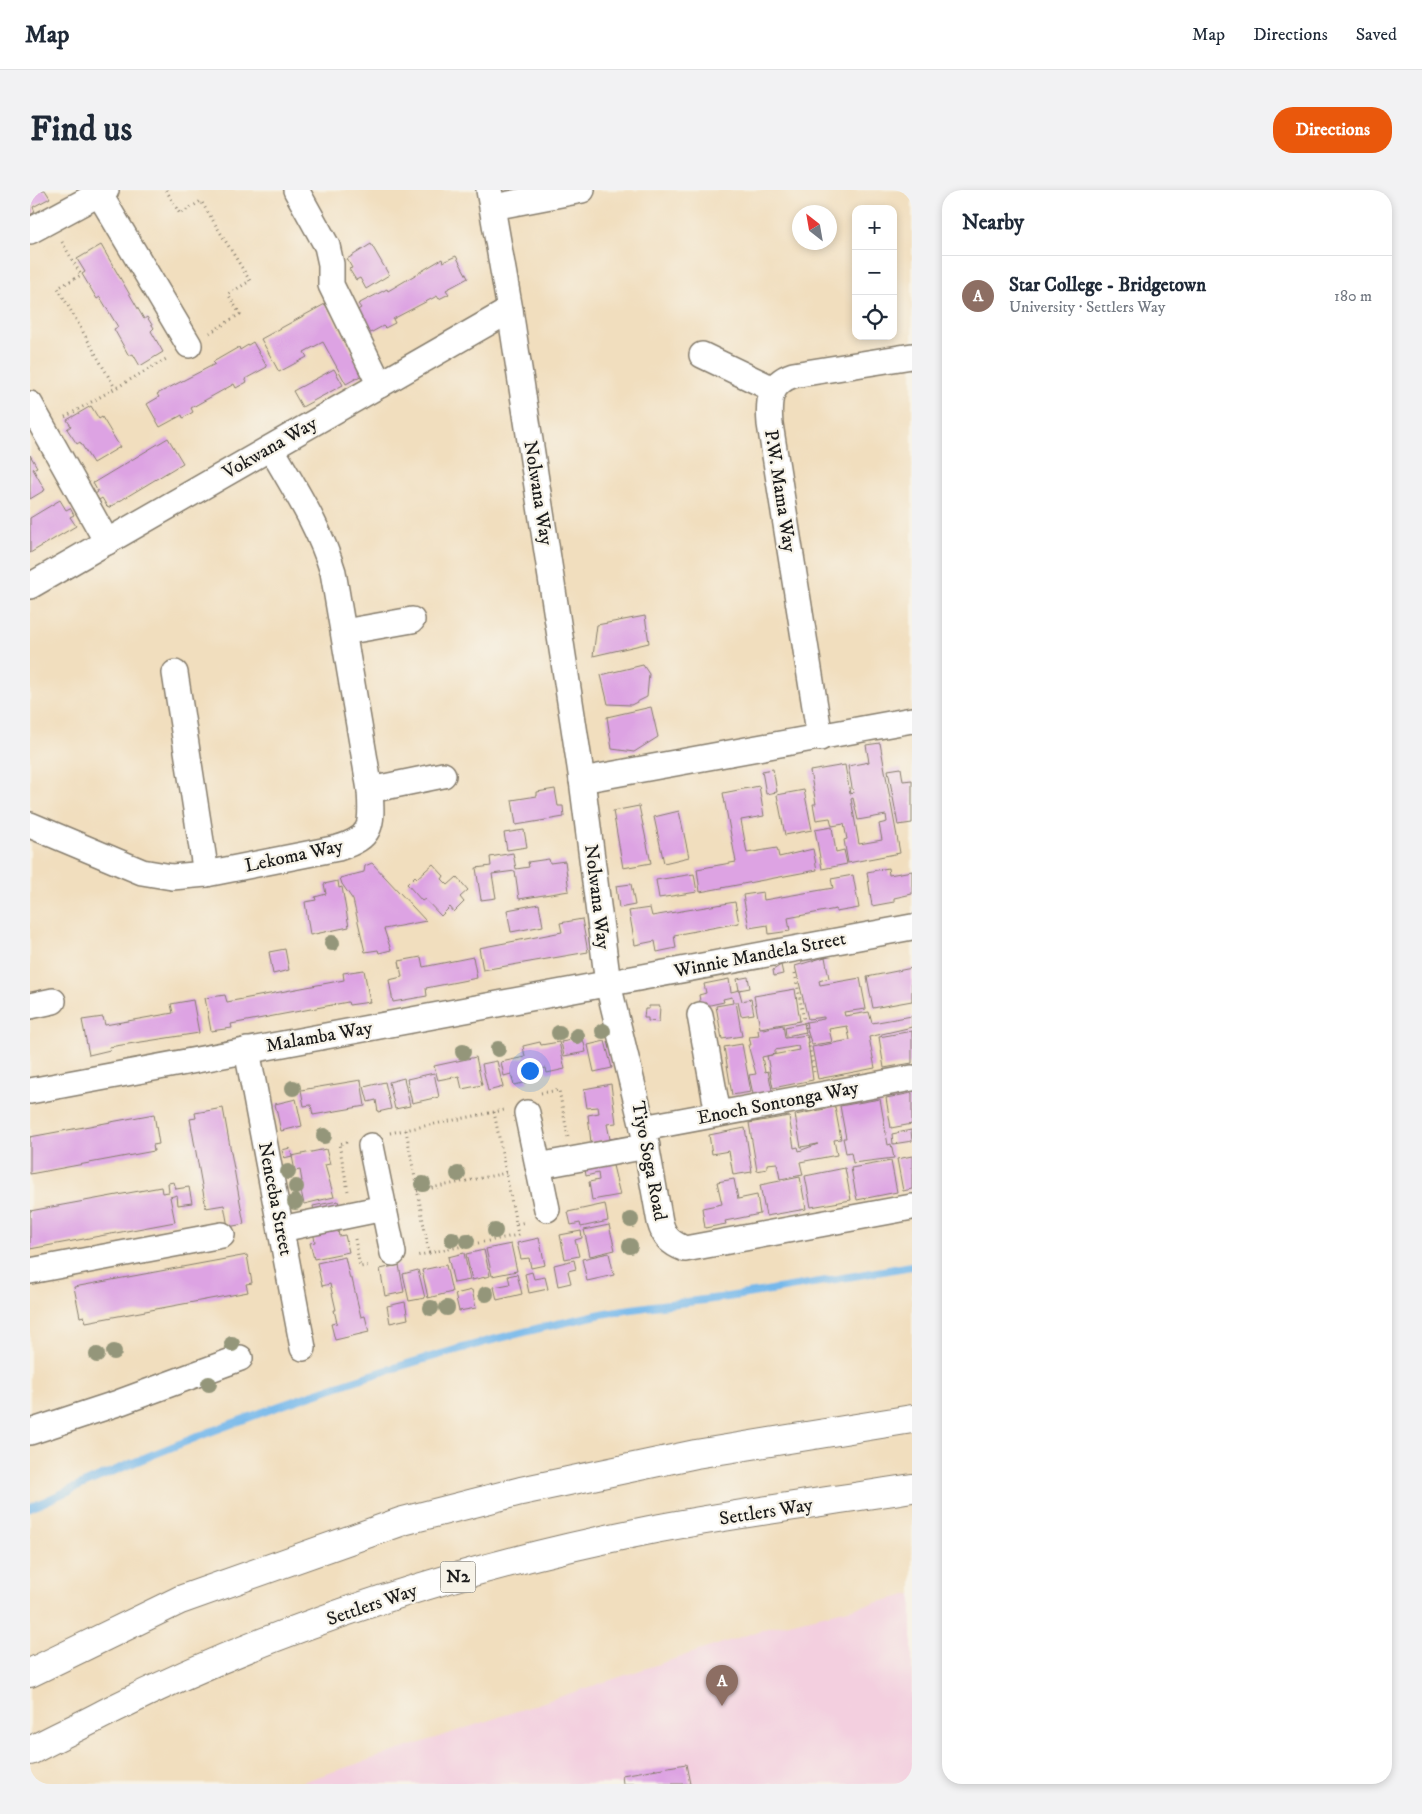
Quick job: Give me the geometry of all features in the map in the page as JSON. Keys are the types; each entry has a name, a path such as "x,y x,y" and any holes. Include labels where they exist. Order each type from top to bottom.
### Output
{"highway":[{"path":"30,1673 180,1600 403,1521 521,1491 696,1454 912,1419"},
{"name":"Settlers Way","path":"30,1751 146,1692 198,1669 248,1648 401,1594 545,1554 651,1530 912,1488"}],"street":[{"path":"296,190 327,246 331,264 329,280 380,385"},
{"path":"491,198 582,190"},
{"path":"40,225 101,191 189,346"},
{"name":"Nolwana Way","path":"491,198 582,780 608,984"},
{"name":"Vokwana Way","path":"30,586 510,310"},
{"path":"702,355 773,389 783,378 793,375 912,356"},
{"name":"P.W. Mama Way","path":"773,389 768,410 820,738"},
{"path":"30,404 107,542"},
{"name":"Lekoma Way","path":"30,825 142,872 172,877 206,874 338,848 357,842 368,828 371,820 370,790 334,572 328,554 272,448"},
{"path":"344,632 412,620"},
{"path":"175,672 206,874"},
{"path":"582,780 912,720"},
{"path":"370,790 443,775"},
{"name":"Winnie Mandela Street","path":"608,984 912,927"},
{"name":"Malamba Way","path":"30,1091 608,984"},
{"name":"Tiyo Soga Road","path":"608,984 645,1138 664,1235 674,1245 685,1249 912,1207"},
{"path":"700,1015 718,1114"},
{"name":"Nenceba Street","path":"247,1050 303,1348"},
{"name":"Enoch Sontonga Way","path":"538,1166 645,1138 718,1114 912,1078"},
{"path":"524,1105 538,1166 539,1215"},
{"path":"379,1140 384,1208 393,1253"},
{"path":"281,1228 384,1208"},
{"path":"30,1272 222,1236"},
{"path":"30,1432 118,1403 240,1358"}],"path":[{"path":"40,225 81,275 58,288 115,388"},
{"path":"791,949 818,1095"},
{"path":"379,1140 524,1105 559,1090 570,1147"},
{"path":"429,1253 518,1236 494,1112"},
{"path":"417,1191 506,1173"},
{"path":"516,1224 539,1215"}],"shaded area":[{"path":"912,1594 912,1784 296,1784 768,1628"}],"building":[{"path":"45,190 50,198 33,207 35,212 30,215 30,192"},
{"path":"371,244 389,275 366,289 360,278 356,280 349,269 352,268 347,259"},
{"path":"101,245 144,319 147,317 154,328 151,331 163,352 140,366 133,354 129,356 114,329 118,327 100,297 97,299 82,274 85,272 77,259"},
{"path":"456,256 468,278 446,290 449,294 439,299 437,296 393,319 395,323 385,328 383,326 361,338 349,315 361,308 358,304 387,289 388,291 442,259 443,262"},
{"path":"325,304 364,374 346,384 323,342 304,352 307,357 279,372 261,339"},
{"path":"253,342 267,367 245,379 247,382 236,388 234,384 191,408 193,412 183,418 182,415 160,427 147,404 159,397 157,394 215,364 213,362 239,347 240,350"},
{"path":"334,369 343,385 302,407 293,391"},
{"path":"91,406 99,419 102,417 120,447 93,463 80,442 77,444 67,429 71,426 67,420"},
{"path":"168,438 183,463 108,508 102,498 99,500 95,494 98,492 93,483"},
{"path":"30,455 37,467 33,469 45,490 30,499"},
{"path":"60,500 66,510 70,508 74,515 70,517 76,526 30,553 30,518"},
{"path":"645,616 649,643 593,656 597,625"},
{"path":"643,665 649,674 647,697 631,705 608,704 601,675"},
{"path":"651,707 658,737 634,752 612,749 607,717"},
{"path":"880,743 900,853 848,863 844,840 847,839 844,824 832,826 830,818 816,820 813,804 816,804 810,771 845,765 850,794 853,793 848,766 869,762 866,745","holes":["853,798 858,820 886,815 887,822 879,824 882,840 859,844 851,799"]},
{"path":"901,768 903,781 912,780 912,823 898,825 888,770"},
{"path":"773,769 777,792 766,794 762,771"},
{"path":"759,786 764,816 741,820 747,853 777,848 779,857 813,849 817,870 700,892 697,869 736,862 723,793"},
{"path":"555,789 558,806 563,806 564,817 516,825 512,800 537,796 537,792"},
{"path":"804,790 812,830 785,835 777,795"},
{"path":"639,806 651,863 623,868 613,811"},
{"path":"679,811 689,857 664,863 654,817"},
{"path":"832,827 836,852 844,850 847,864 822,869 815,830"},
{"path":"524,830 527,847 507,850 504,833"},
{"path":"513,853 516,869 529,867 528,862 549,859 550,863 565,861 569,891 519,899 515,871 492,874 496,898 481,900 476,868 491,866 490,857"},
{"path":"372,863 426,921 384,929 391,950 379,953 378,950 365,952 353,900 340,878 364,872 365,866"},
{"path":"433,864 444,876 442,879 448,885 457,877 468,890 460,897 464,902 454,912 450,907 441,916 425,899 422,901 407,884"},
{"path":"888,868 889,875 912,871 912,894 894,898 894,902 872,906 867,872"},
{"path":"694,874 697,892 659,898 656,880"},
{"path":"853,875 859,908 836,912 836,909 788,918 790,931 769,934 768,925 749,928 743,895 763,892 764,900 833,888 831,879"},
{"path":"338,881 339,888 342,887 349,927 310,935 305,902 316,900 315,897 326,894 324,884"},
{"path":"631,884 635,905 619,908 616,886"},
{"path":"735,902 739,923 674,935 676,948 657,952 655,941 635,945 629,911 650,908 652,916"},
{"path":"539,904 543,926 511,932 507,910"},
{"path":"582,919 588,952 483,970 479,948 562,932 560,923"},
{"path":"285,949 289,970 273,974 269,952"},
{"path":"421,957 423,967 473,957 477,978 426,988 427,996 393,1002 389,980 402,977 399,961"},
{"path":"825,957 829,978 819,981 820,985 860,978 866,1009 844,1012 845,1016 869,1012 872,1023 912,1016 912,1027 869,1037 875,1068 818,1079 812,1047 850,1040 847,1026 829,1029 832,1042 812,1045 808,1033 806,1022 824,1019 824,1017 808,1019 795,966"},
{"path":"781,965 783,974 774,976 773,970"},
{"path":"912,968 912,1001 873,1008 867,977"},
{"path":"364,970 370,1002 349,1005 348,1002 231,1024 232,1028 211,1031 205,998 225,995 227,1002 344,980 343,973"},
{"path":"748,977 750,988 739,990 737,979"},
{"path":"729,979 731,992 739,990 742,1001 751,999 754,1014 741,1016 738,1002 736,1002 742,1036 722,1039 716,1006 733,1003 732,997 723,999 724,1002 701,1007 699,995 706,993 704,984"},
{"path":"795,989 800,1021 760,1028 754,996"},
{"path":"193,1000 199,1033 109,1047 110,1050 89,1055 82,1020 103,1017 105,1025 173,1013 171,1004"},
{"path":"649,1006 660,1006 659,1022 648,1021 648,1018 644,1018 645,1009 649,1009"},
{"path":"804,1023 806,1032 786,1036 785,1027"},
{"path":"783,1025 785,1038 807,1035 813,1080 773,1088 767,1056 799,1050 798,1046 775,1050 775,1054 762,1057 765,1072 768,1071 773,1095 754,1099 749,1075 756,1074 748,1045 751,1045 749,1037 759,1036 758,1030"},
{"path":"912,1031 912,1063 884,1068 879,1037"},
{"path":"583,1038 586,1052 564,1056 561,1042"},
{"path":"605,1041 612,1068 594,1072 588,1045"},
{"path":"540,1042 541,1045 559,1042 565,1069 547,1073 546,1068 526,1072 528,1082 514,1085 511,1074 504,1076 501,1062 525,1057 523,1046"},
{"path":"742,1044 751,1092 732,1095 724,1047"},
{"path":"476,1057 482,1085 462,1089 459,1076 438,1080 434,1066"},
{"path":"497,1061 503,1087 488,1091 482,1064"},
{"path":"434,1073 439,1097 412,1103 407,1079"},
{"path":"404,1078 410,1106 395,1109 389,1082"},
{"path":"361,1080 365,1106 313,1115 311,1105 304,1106 301,1090"},
{"path":"385,1082 391,1109 378,1112 376,1100 368,1102 364,1087"},
{"path":"611,1084 616,1123 607,1124 610,1139 620,1137 624,1155 611,1157 620,1195 592,1200 589,1182 599,1180 598,1173 586,1176 584,1162 606,1158 603,1141 591,1143 588,1115 599,1113 598,1107 587,1108 584,1089"},
{"path":"912,1093 912,1124 891,1128 886,1098"},
{"path":"296,1099 302,1126 281,1131 275,1104"},
{"path":"880,1099 888,1145 891,1144 894,1158 853,1163 851,1152 846,1153 843,1138 846,1138 840,1106"},
{"path":"835,1107 841,1139 834,1140 837,1155 800,1162 803,1175 780,1179 777,1163 767,1164 767,1169 757,1171 749,1123 789,1116 794,1148 798,1147 799,1151 818,1144 801,1147 795,1115"},
{"path":"223,1108 244,1224 228,1227 224,1205 206,1208 190,1119 196,1118 195,1113"},
{"path":"154,1114 159,1144 153,1145 154,1151 30,1174 30,1137"},
{"path":"745,1128 752,1172 733,1175 729,1151 712,1154 709,1135"},
{"path":"911,1130 912,1141 893,1144 892,1134"},
{"path":"290,1148 292,1156 284,1158 282,1150"},
{"path":"326,1149 330,1164 325,1165 334,1197 304,1204 299,1182 302,1181 300,1170 295,1171 292,1156"},
{"path":"912,1156 912,1189 903,1191 897,1159"},
{"path":"891,1161 897,1192 857,1200 851,1168"},
{"path":"845,1168 851,1200 811,1207 805,1176"},
{"path":"800,1177 806,1209 766,1216 760,1185"},
{"path":"734,1179 738,1199 757,1195 760,1214 725,1221 726,1224 705,1228 702,1208 722,1204 717,1182"},
{"path":"174,1182 176,1189 189,1187 192,1203 178,1205 177,1195 170,1197 175,1222 30,1249 30,1211 161,1187 162,1193 169,1192 168,1183"},
{"path":"338,1201 344,1224 337,1226 339,1236 345,1235 349,1252 314,1259 310,1243 315,1242 313,1231 318,1230 313,1206"},
{"path":"605,1204 608,1221 581,1227 580,1223 571,1225 568,1212"},
{"path":"609,1225 615,1250 590,1256 584,1230"},
{"path":"581,1231 582,1238 575,1240 579,1256 565,1259 560,1235"},
{"path":"539,1238 545,1265 531,1268 529,1258 521,1259 517,1243"},
{"path":"511,1244 517,1271 492,1276 486,1249"},
{"path":"484,1250 490,1276 472,1280 466,1254"},
{"path":"464,1253 470,1280 454,1283 448,1257"},
{"path":"609,1253 614,1275 587,1281 582,1259"},
{"path":"247,1255 252,1283 246,1284 248,1292 86,1322 84,1316 80,1317 74,1287"},
{"path":"345,1257 361,1317 365,1316 369,1332 335,1340 331,1324 337,1323 334,1310 336,1310 330,1284 322,1286 317,1263"},
{"path":"574,1260 576,1269 568,1271 571,1283 558,1286 554,1265"},
{"path":"399,1265 404,1292 385,1296 380,1269"},
{"path":"446,1265 452,1292 428,1298 422,1270"},
{"path":"418,1270 425,1298 409,1301 403,1274"},
{"path":"532,1272 534,1279 545,1277 548,1289 529,1293 525,1274"},
{"path":"517,1274 522,1294 497,1300 494,1287 510,1284 508,1276"},
{"path":"472,1290 476,1308 459,1311 455,1294"},
{"path":"405,1302 408,1319 390,1323 387,1306"},
{"path":"686,1764 690,1784 623,1784 622,1775"}],"waterway":[{"path":"30,1508 168,1449 238,1422 308,1396 452,1351 597,1315 648,1306 734,1296 912,1266"}],"place":[{"name":"Star College - Bridgetown","path":"722,1706"}]}
